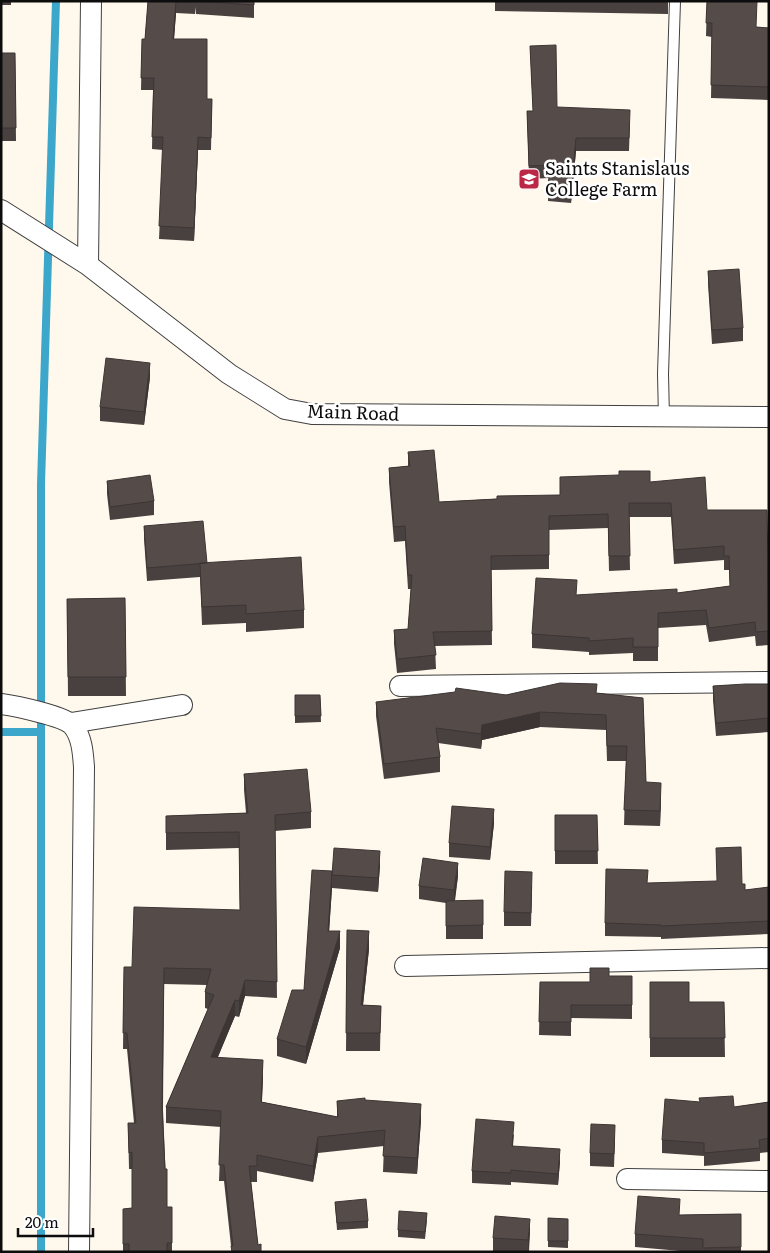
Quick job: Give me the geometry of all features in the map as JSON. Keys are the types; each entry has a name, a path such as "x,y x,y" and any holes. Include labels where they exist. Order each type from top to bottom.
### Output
{"street":[{"path":"88,265 91,1"},
{"name":"Main Road","path":"1,210 88,265 229,374 285,409 312,414 664,418 769,417"},
{"path":"400,686 769,682"},
{"path":"9,706 62,720 182,705"},
{"path":"62,720 77,733 82,747 84,767 79,1252"},
{"path":"405,966 769,958"},
{"path":"627,1179 769,1181"}],"lane":[{"path":"664,418 663,374 675,1"}],"building":[{"path":"148,1 176,1 173,39 207,39 207,99 212,99 211,138 198,137 194,228 159,226 163,137 152,137 154,78 141,78 142,39 145,39"},
{"path":"196,1 254,1 254,5"},
{"path":"707,1 757,1 756,27 769,28 769,87 711,85 712,23 706,23"},
{"path":"556,45 557,107 630,110 629,138 576,138 571,190 548,188 550,165 529,166 527,111 533,111 530,46"},
{"path":"1,53 15,53 16,128 1,128"},
{"path":"739,269 743,328 712,330 708,271"},
{"path":"106,358 150,363 144,412 100,407"},
{"path":"434,450 439,502 497,499 497,496 560,495 560,477 619,475 619,471 650,471 650,482 705,477 707,510 767,510 769,631 756,632 755,622 709,628 706,610 658,613 658,647 633,647 633,638 589,641 589,638 532,634 536,578 577,580 576,595 677,589 677,593 730,586 729,556 724,556 724,546 674,550 671,503 629,503 630,556 609,556 608,514 549,516 549,555 491,556 492,631 433,632 436,655 397,659 394,630 408,629 412,575 408,575 405,526 394,527 389,468 410,466 408,452"},
{"path":"150,475 154,501 110,507 107,481"},
{"path":"203,521 207,563 147,568 144,526"},
{"path":"301,557 304,610 246,614 246,605 202,607 200,563"},
{"path":"125,598 126,677 68,677 67,599"},
{"path":"560,683 597,684 596,693 643,698 646,782 661,783 660,811 624,810 627,746 607,746 606,715 540,712 482,725 481,734 436,728 440,757 384,764 376,702 455,692 456,688 506,695"},
{"path":"769,684 769,718 716,723 713,686"},
{"path":"295,695 320,695 321,716 295,716"},
{"path":"307,769 311,812 275,815 277,982 245,980 239,1001 235,1000 211,1057 263,1060 261,1102 338,1117 337,1101 365,1098 365,1100 421,1104 417,1158 383,1156 385,1130 318,1137 313,1166 257,1155 257,1166 249,1166 258,1245 261,1244 261,1252 232,1252 231,1246 233,1246 224,1165 219,1165 221,1111 166,1107 214,995 205,992 211,969 164,968 162,1107 165,1169 167,1169 167,1207 172,1207 172,1243 167,1243 167,1252 129,1252 129,1244 123,1244 123,1209 132,1208 132,1152 129,1153 128,1123 136,1123 127,1033 123,1033 124,967 132,967 134,907 240,910 239,832 166,833 166,816 248,813 244,774"},
{"path":"452,806 494,809 490,847 449,843"},
{"path":"555,815 597,815 598,851 555,851"},
{"path":"741,847 742,884 745,884 745,890 769,887 769,921 661,926 605,923 606,869 648,870 647,883 717,881 716,848"},
{"path":"334,848 380,851 378,878 332,875"},
{"path":"423,858 458,863 454,890 419,886"},
{"path":"312,870 332,871 328,931 340,931 306,1047 277,1039 292,990 304,990"},
{"path":"505,871 532,872 531,913 504,912"},
{"path":"483,900 483,925 446,926 446,901"},
{"path":"347,930 369,931 361,1005 381,1006 380,1033 346,1033"},
{"path":"590,968 609,968 609,976 632,976 632,1005 571,1005 571,1022 539,1022 540,982 590,982"},
{"path":"650,982 689,982 689,1002 724,1002 725,1038 650,1038"},
{"path":"733,1096 734,1107 769,1102 769,1138 759,1140 760,1148 704,1153 704,1143 662,1140 665,1099 700,1102 699,1098"},
{"path":"476,1119 514,1122 512,1146 560,1149 558,1174 511,1170 511,1173 472,1171"},
{"path":"591,1124 615,1125 614,1154 590,1153"},
{"path":"638,1196 680,1199 679,1215 741,1214 741,1247 703,1248 703,1239 635,1234"},
{"path":"366,1199 368,1221 337,1223 335,1202"},
{"path":"399,1211 427,1213 425,1232 398,1230"},
{"path":"495,1216 530,1219 528,1240 493,1238"},
{"path":"548,1218 568,1219 568,1241 548,1241"}],"waterway":[{"path":"41,1252 41,484 56,1"},
{"path":"1,732 41,732"}],"place":[{"name":"Saints Stanislaus College Farm","path":"529,179"}]}
